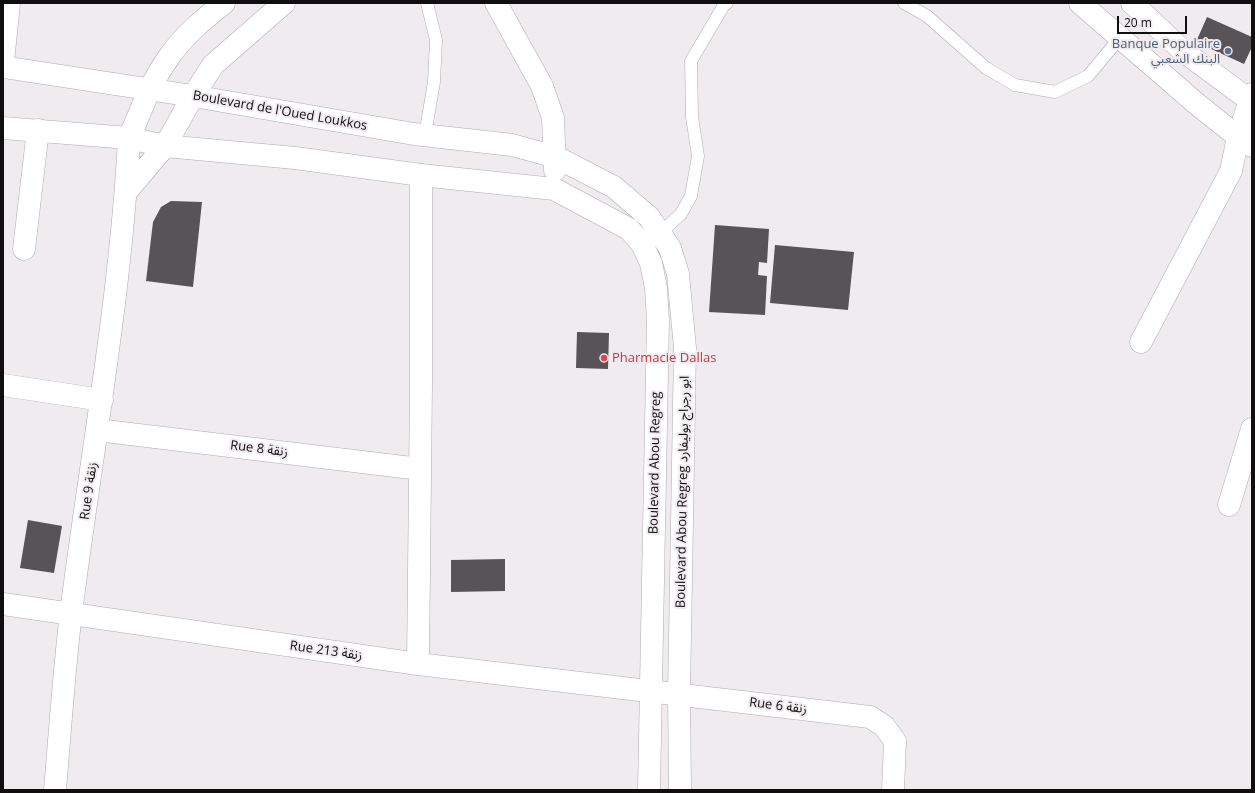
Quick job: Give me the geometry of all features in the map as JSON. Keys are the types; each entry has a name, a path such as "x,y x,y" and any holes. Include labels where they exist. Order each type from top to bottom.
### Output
{"street":[{"path":"3,62 8,3"},
{"path":"129,138 150,90 169,57 203,20 224,3"},
{"path":"126,192 165,146 193,96 213,65 284,3"},
{"path":"3,128 129,138 165,146 295,158 421,175 554,189 556,157 552,118 542,86 496,3"},
{"path":"1080,3 1119,39 1245,141"},
{"path":"1136,4 1183,51 1251,99 1245,141 1231,171 1141,342"},
{"name":"Boulevard de l'Oued Loukkos","path":"3,67 193,96 425,135 512,145 556,157"},
{"path":"24,249 38,130"},
{"name":"Rue 9 زنقة","path":"55,790 71,614 102,400 126,192 129,138"},
{"name":"Boulevard Abou Regreg ابو رجراج بوليفارد","path":"556,157 614,187 649,217 670,248 678,274 685,348 679,694 680,790"},
{"path":"418,664 421,175"},
{"name":"Boulevard Abou Regreg","path":"554,189 629,230 642,244 651,263 656,288 658,320 649,790"},
{"path":"3,385 102,400"},
{"path":"1229,505 1252,429"},
{"name":"Rue 8 زنقة","path":"97,430 420,469"},
{"name":"Rue 213 زنقة","path":"3,604 418,664 650,692"},
{"name":"Rue 6 زنقة","path":"650,692 679,694 870,717 884,726 895,741 893,790"}],"lane":[{"path":"425,135 434,82 436,40 427,3"},
{"path":"660,233 681,214 691,196 698,156 692,118 691,61 724,4 727,3"},
{"path":"904,3 927,16 986,68 1015,85 1056,92 1088,76 1119,39"}],"building":[{"path":"1207,17 1252,37 1252,47 1244,64 1196,42"},
{"path":"171,201 202,202 193,287 146,281 153,222 161,207"},
{"path":"715,225 769,229 767,263 759,262 758,275 767,276 765,315 709,312"},
{"path":"775,245 854,252 848,310 770,303"},
{"path":"577,332 609,333 608,369 576,368"},
{"path":"28,520 62,526 54,573 20,568"},
{"path":"505,559 505,591 451,592 451,560"}],"place":[{"name":"Banque Populaire البنك الشعبي","path":"1228,51"},
{"name":"Pharmacie Dallas","path":"604,358"}]}
